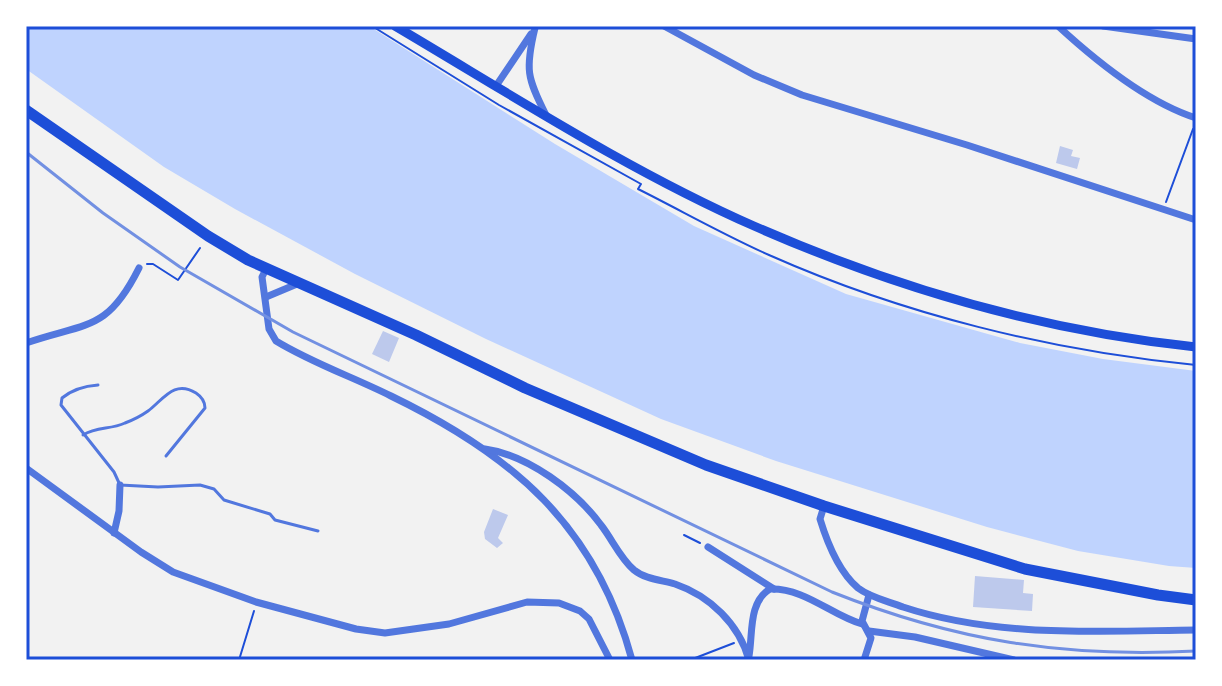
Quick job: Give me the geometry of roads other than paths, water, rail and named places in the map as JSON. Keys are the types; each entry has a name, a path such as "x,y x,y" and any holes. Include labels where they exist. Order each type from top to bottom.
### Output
{"main road":[{"path":"395,26 656,177 752,225 833,259 931,294 1084,332 1196,347"},
{"path":"26,110 208,236 266,269 617,428 706,465 824,506 1025,569 1196,600"}],"street":[{"path":"664,26 754,75 802,95 1196,220"},
{"path":"1058,26 1105,67 1173,109 1196,119"},
{"path":"1103,26 1196,39"},
{"path":"496,86 536,27"},
{"path":"536,27 528,68 533,90 546,115"},
{"path":"26,343 100,319 119,304 139,268"},
{"path":"266,269 262,277 269,329 276,341 420,410 483,449 538,493 583,545 607,590 632,660"},
{"path":"266,297 297,284"},
{"path":"483,449 502,453 560,483 590,512 636,571 680,586 728,617 749,656"},
{"path":"26,468 173,572 256,602 356,629 385,633 449,624 527,602 559,603 580,611 589,619 610,660"},
{"path":"114,533 120,485"},
{"path":"824,506 820,519 835,554 851,580 869,595 927,614 969,623 1082,631 1196,630"},
{"path":"708,547 774,589 797,593 862,624 869,631 871,643 864,660"},
{"path":"749,656 756,606 764,593 774,589"},
{"path":"862,624 869,595"},
{"path":"869,631 915,637 1014,660"}],"lane":[{"path":"98,385 85,385 61,401 64,412 114,472 120,485 200,485 214,489 224,500 270,514 275,520 318,531"},
{"path":"83,435 95,428 128,422 147,412 170,391 187,389 202,399 205,408 166,456"}],"water":[{"path":"26,26 369,26 555,144 694,226 846,294 1020,343 1103,359 1196,371 1196,568 1078,551 987,527 776,461 661,419 486,339 355,274 164,167 26,69"}],"railway":[{"path":"26,152 103,213 180,267 293,332 832,592 922,623 1011,642 1101,652 1196,651"}]}
